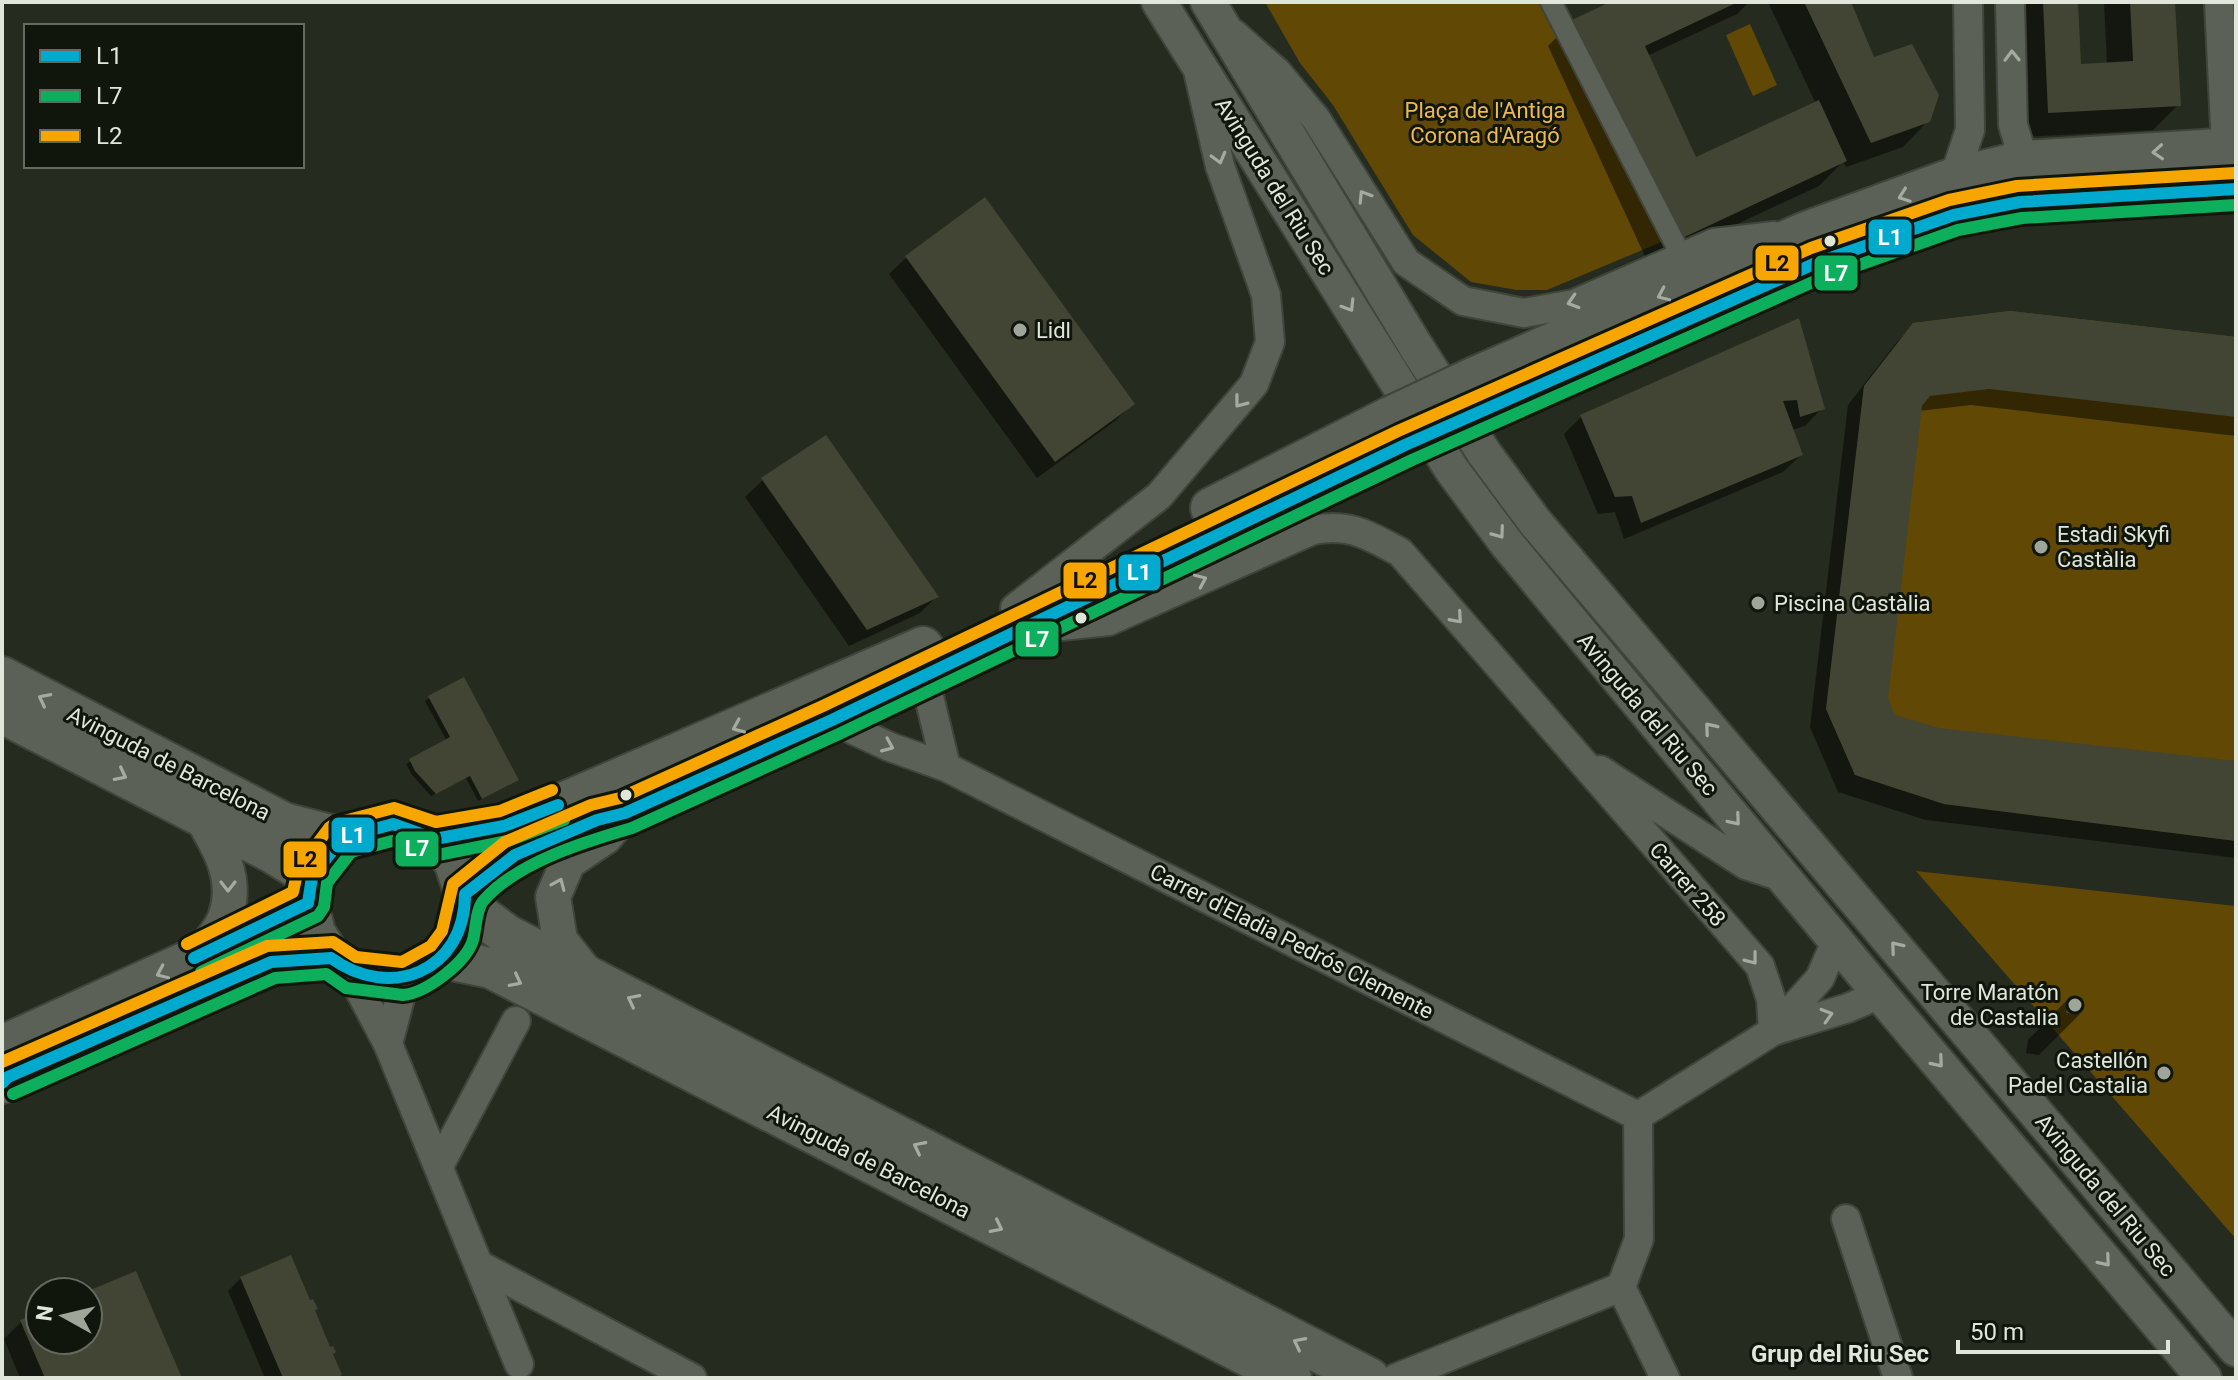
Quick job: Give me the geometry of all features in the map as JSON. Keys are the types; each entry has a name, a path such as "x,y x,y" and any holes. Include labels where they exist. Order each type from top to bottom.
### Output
{"main road":[{"path":"435,839 504,826 1018,619 1806,232 1954,178 2024,161 2231,148"},
{"path":"1481,392 1816,263 1954,215 2020,202 2236,189"},
{"path":"465,899 515,855 597,820 625,813 832,720 924,676 1018,619"},
{"name":"Avinguda de Barcelona","path":"2,677 284,823 342,838"},
{"name":"Avinguda de Barcelona","path":"2,713 271,852 310,890"},
{"path":"2,1046 200,956 310,890 342,838 393,824 435,839 454,861 465,899 457,938 442,958 405,979 341,965 271,962 8,1077 2,1083"},
{"path":"310,890 315,933 341,965"},
{"name":"Avinguda de Barcelona","path":"465,899 507,935 1369,1378"},
{"name":"Avinguda de Barcelona","path":"442,958 491,968 1291,1378"}],"street":[{"name":"Avinguda del Riu Sec","path":"1159,2 1452,470 1507,544 1782,877 2204,1378"},
{"path":"1551,2 1682,257"},
{"path":"1954,178 1970,130 1968,2"},
{"path":"2010,2 2013,125 2024,161"},
{"path":"2219,2 2231,148"},
{"name":"Avinguda del Riu Sec","path":"1214,12 1431,369 1484,453 1535,522 2236,1349"},
{"path":"1214,12 1277,72 1316,119 1406,262 1463,301 1524,313 1574,304 1714,243 1806,232"},
{"path":"1018,619 1159,496 1254,384 1270,342 1266,295 1220,166 1195,55"},
{"path":"1970,98 2012,94"},
{"name":"Carrer 258","path":"1018,619 1109,621 1313,530 1334,526 1359,530 1400,552 1760,966 1771,999 1773,1031"},
{"path":"924,676 946,767"},
{"name":"Carrer d'Eladia Pedrós Clemente","path":"832,720 890,747 946,767 1638,1116"},
{"name":"Carrer 258","path":"1572,752 1746,865 1782,877"},
{"name":"Avinguda de Barcelona","path":"589,978 560,940 553,897 568,862 605,837 625,813"},
{"name":"Avinguda de Barcelona","path":"200,956 225,919 231,884 223,853 201,816"},
{"path":"1773,1031 1820,978 1836,941"},
{"path":"341,965 388,1044 519,1364"},
{"path":"388,1044 405,979"},
{"path":"1665,1378 1621,1287 1639,1239 1638,1116 1773,1031 1848,1008 1880,994"},
{"path":"439,1166 516,1021"},
{"path":"1846,1219 1898,1378"},
{"path":"479,1265 650,1369 692,1378"},
{"path":"1396,1378 1621,1287"}],"green space":[{"name":"Plaça de l'Antiga Corona d'Aragó","path":"1265,2 1559,2 1678,235 1547,290 1517,290 1471,282 1413,235 1333,105 1300,63"},
{"path":"1750,24 1777,85 1753,96 1726,35"},
{"name":"Estadi Skyfi Castàlia","path":"2010,311 2236,337 2236,841 1944,804 1855,775 1826,709 1864,386 1913,323"},
{"name":"Castellón Padel Castalia","path":"1916,871 2236,906 2236,1239"}],"building":[{"path":"1610,2 1738,2 1645,46 1696,157 1819,100 1847,161 1674,242 1572,20"},
{"path":"1804,2 1851,2 1874,57 1912,44 1939,95 1930,122 1871,143"},
{"path":"2043,2 2078,2 2081,64 2133,61 2130,2 2175,2 2181,106 2048,113"},
{"name":"Lidl","path":"985,197 1135,404 1055,462 905,256"},
{"path":"2010,311 2236,337 2236,417 1989,389 1930,396 1922,406 1888,699 1895,715 1939,728 2236,761 2236,841 1944,804 1855,775 1826,709 1864,386 1913,323"},
{"path":"1799,318 1825,409 1800,417 1797,400 1783,401 1803,455 1641,523 1632,496 1615,497 1580,415"},
{"path":"826,435 939,597 867,630 761,478"},
{"path":"464,677 519,780 482,799 470,776 436,794 415,771 409,759 450,737 428,696"},
{"name":"Torre Maratón de Castalia","path":"2069,996 2084,998 2082,1014 2066,1013"},
{"path":"291,1255 310,1300 313,1299 318,1309 315,1310 330,1347 333,1346 336,1352 333,1354 342,1375 336,1378 283,1378 240,1277"},
{"path":"136,1271 182,1378 45,1378 36,1356 104,1356 104,1284"}],"transit line":[{"name":"L2","path":"2,1062 267,946 333,942 356,957 402,962 431,946 442,931 453,884 505,842 591,805 620,798 825,705 1398,431 1811,248 1949,200 2017,186 2235,173"},
{"name":"L1","path":"2,1083 8,1077 271,962 331,958 354,971 377,977 399,977 420,971 438,960 452,943 462,921 465,894 515,855 597,820 625,813 832,720 1405,445 1816,263 1954,215 2020,202 2236,189"},
{"name":"L7","path":"13,1094 275,978 326,974 346,988 403,995 423,989 454,967 469,949 479,908 484,900 533,864 632,828 839,734 1412,460 1822,278 1958,230 2022,218 2236,205"},
{"name":"L2","path":"187,944 293,892 298,869 336,823 394,808 436,822 500,811 552,790"},
{"name":"L1","path":"194,958 308,903 312,877 342,838 393,824 435,839 504,826 558,805"},
{"name":"L7","path":"201,972 318,916 324,907 327,883 351,852 392,841 438,855 508,841 564,820"}],"place":[{"name":"Lidl","path":"1020,330"},
{"name":"Estadi Skyfi Castàlia","path":"2041,547"},
{"name":"Piscina Castàlia","path":"1758,603"},
{"name":"Torre Maratón de Castalia","path":"2075,1005"},
{"name":"Castellón Padel Castalia","path":"2164,1073"}],"district":[{"name":"Grup del Riu Sec","path":"1840,1354"}]}
